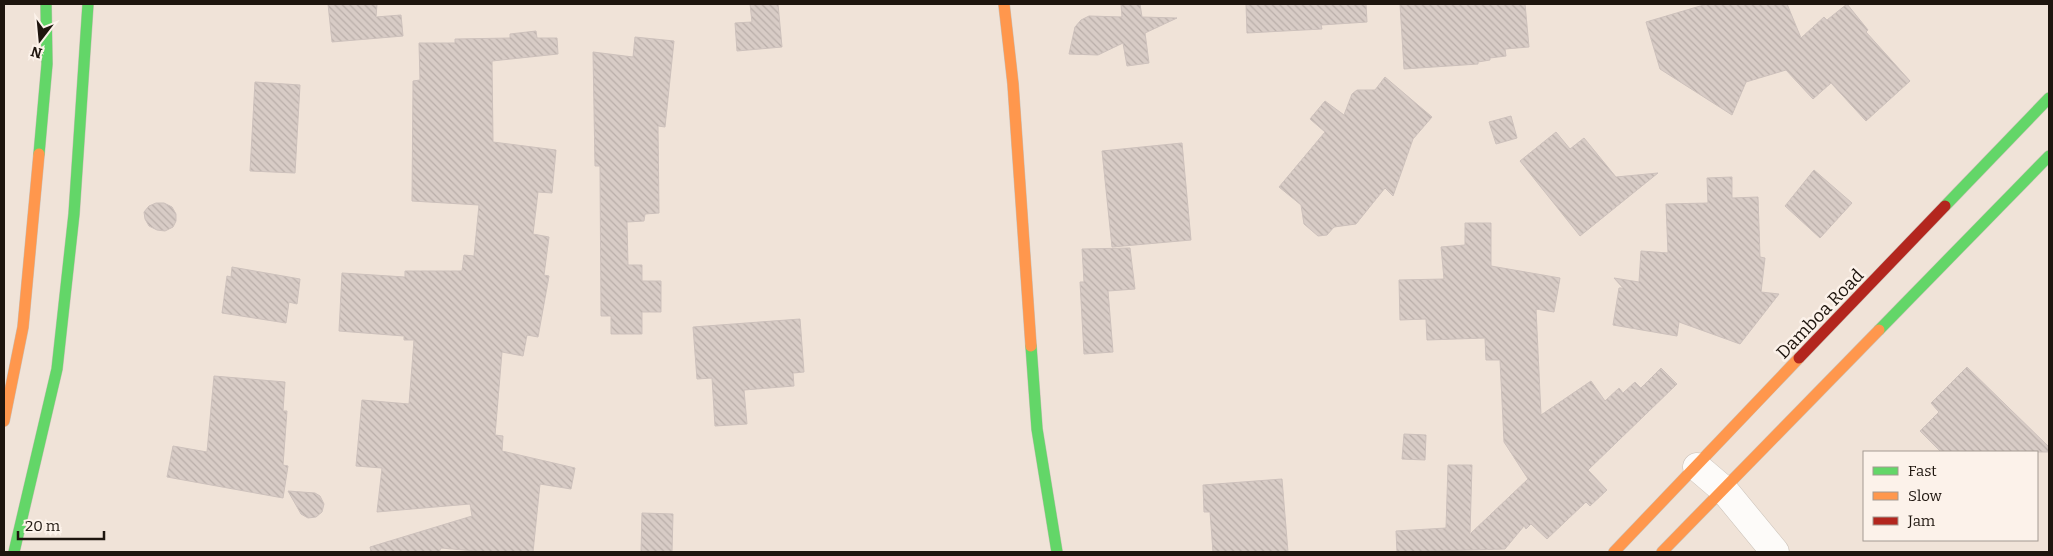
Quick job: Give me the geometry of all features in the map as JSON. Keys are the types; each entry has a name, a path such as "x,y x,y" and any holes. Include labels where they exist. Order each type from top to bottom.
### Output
{"main road":[{"path":"4,421 24,317 47,64 46,4"},
{"path":"14,552 57,369 74,214 88,4"},
{"path":"1004,4 1013,84 1037,429 1057,552"},
{"name":"Damboa Road","path":"1614,552 2049,98"},
{"path":"1662,552 2049,156"}],"street":[{"path":"1697,467 1724,490 1775,552"}],"building":[{"path":"328,4 377,4 376,17 401,15 403,36 332,42"},
{"path":"750,4 778,4 782,47 737,51 735,23 752,22"},
{"path":"1121,4 1140,4 1142,17 1177,18 1145,33 1149,63 1127,66 1123,43 1098,55 1069,54 1075,27 1081,20 1089,16 1122,17"},
{"path":"1246,4 1366,4 1367,22 1321,25 1322,29 1247,33"},
{"path":"1400,4 1525,4 1529,47 1505,49 1506,56 1490,58 1490,60 1478,62 1478,64 1404,69"},
{"path":"1707,4 1787,4 1801,38 1824,17 1827,20 1847,4 1868,30 1866,32 1910,81 1866,121 1831,83 1813,99 1786,70 1746,82 1732,115 1660,69 1646,22"},
{"path":"536,31 537,38 557,38 558,54 492,61 493,142 556,150 552,193 538,192 533,234 549,237 544,275 549,276 538,337 527,335 523,356 502,352 495,435 503,436 502,451 575,468 571,489 540,484 533,552 487,552 441,548 439,552 371,552 370,547 472,516 470,504 377,512 382,468 356,466 362,400 409,404 414,340 404,340 404,336 339,331 342,273 405,277 405,271 462,271 464,255 474,256 479,205 412,201 413,81 420,80 419,43 455,43 455,39 510,38 510,34"},
{"path":"635,37 674,41 665,127 658,126 659,213 645,214 644,221 627,222 628,265 642,265 642,281 661,281 661,312 642,312 642,334 611,334 611,316 601,316 600,166 595,166 593,52 633,57"},
{"path":"1385,77 1432,117 1413,139 1393,196 1385,188 1356,224 1334,227 1327,235 1318,236 1304,224 1301,205 1279,187 1325,132 1310,119 1325,101 1344,115 1352,94 1357,90 1375,90"},
{"path":"255,82 300,85 295,173 250,171"},
{"path":"1511,116 1517,138 1496,144 1489,122"},
{"path":"1556,132 1570,149 1584,138 1616,177 1658,173 1580,236 1520,161"},
{"path":"1182,143 1191,240 1112,247 1102,151"},
{"path":"1814,170 1852,203 1820,238 1785,206"},
{"path":"1732,177 1732,198 1758,197 1760,257 1765,258 1761,292 1779,294 1740,344 1679,322 1677,336 1613,325 1619,288 1623,288 1614,278 1639,282 1641,251 1668,253 1666,204 1708,203 1707,178"},
{"path":"156,203 164,203 172,207 176,214 176,221 173,227 165,231 149,226 145,219 144,212 149,206"},
{"path":"1465,223 1491,223 1491,266 1560,278 1554,312 1536,309 1541,415 1591,381 1605,401 1619,388 1623,393 1635,382 1641,388 1661,368 1677,384 1588,470 1607,490 1590,506 1586,502 1547,539 1531,524 1526,529 1524,526 1505,549 1397,552 1396,531 1446,528 1448,465 1472,465 1470,534 1528,479 1504,442 1500,360 1486,360 1485,338 1427,340 1426,319 1400,320 1399,280 1444,279 1441,247 1465,245"},
{"path":"1130,248 1135,289 1108,291 1113,352 1084,354 1080,282 1084,282 1082,249"},
{"path":"232,267 300,279 297,304 289,302 286,323 222,313 227,276 231,277"},
{"path":"800,319 804,372 793,373 794,386 744,390 747,424 715,426 712,378 697,379 693,327"},
{"path":"1967,367 2049,447 2049,452 1940,451 1920,431 1939,412 1931,403"},
{"path":"214,376 285,382 283,411 287,411 283,465 288,466 283,498 167,477 173,446 207,452"},
{"path":"1404,434 1426,435 1425,460 1402,459"},
{"path":"1282,479 1288,552 1213,552 1210,512 1204,512 1203,485"},
{"path":"288,491 315,493 320,496 324,504 322,512 316,517 308,518 301,514"},
{"path":"642,513 673,514 672,552 641,552"}],"traffic: fast":[{"path":"39,154 47,64 46,4"},
{"path":"14,552 57,369 74,214 88,4"},
{"path":"1945,206 2049,98"},
{"path":"1879,330 2049,156"},
{"path":"1031,346 1037,429 1057,552"}],"traffic: slow":[{"path":"1004,4 1013,84 1031,346"},
{"path":"4,421 23,327 39,154"},
{"path":"1662,552 1879,330"},
{"path":"1614,552 1799,358"}],"traffic: jam":[{"path":"1799,358 1945,206"}]}
